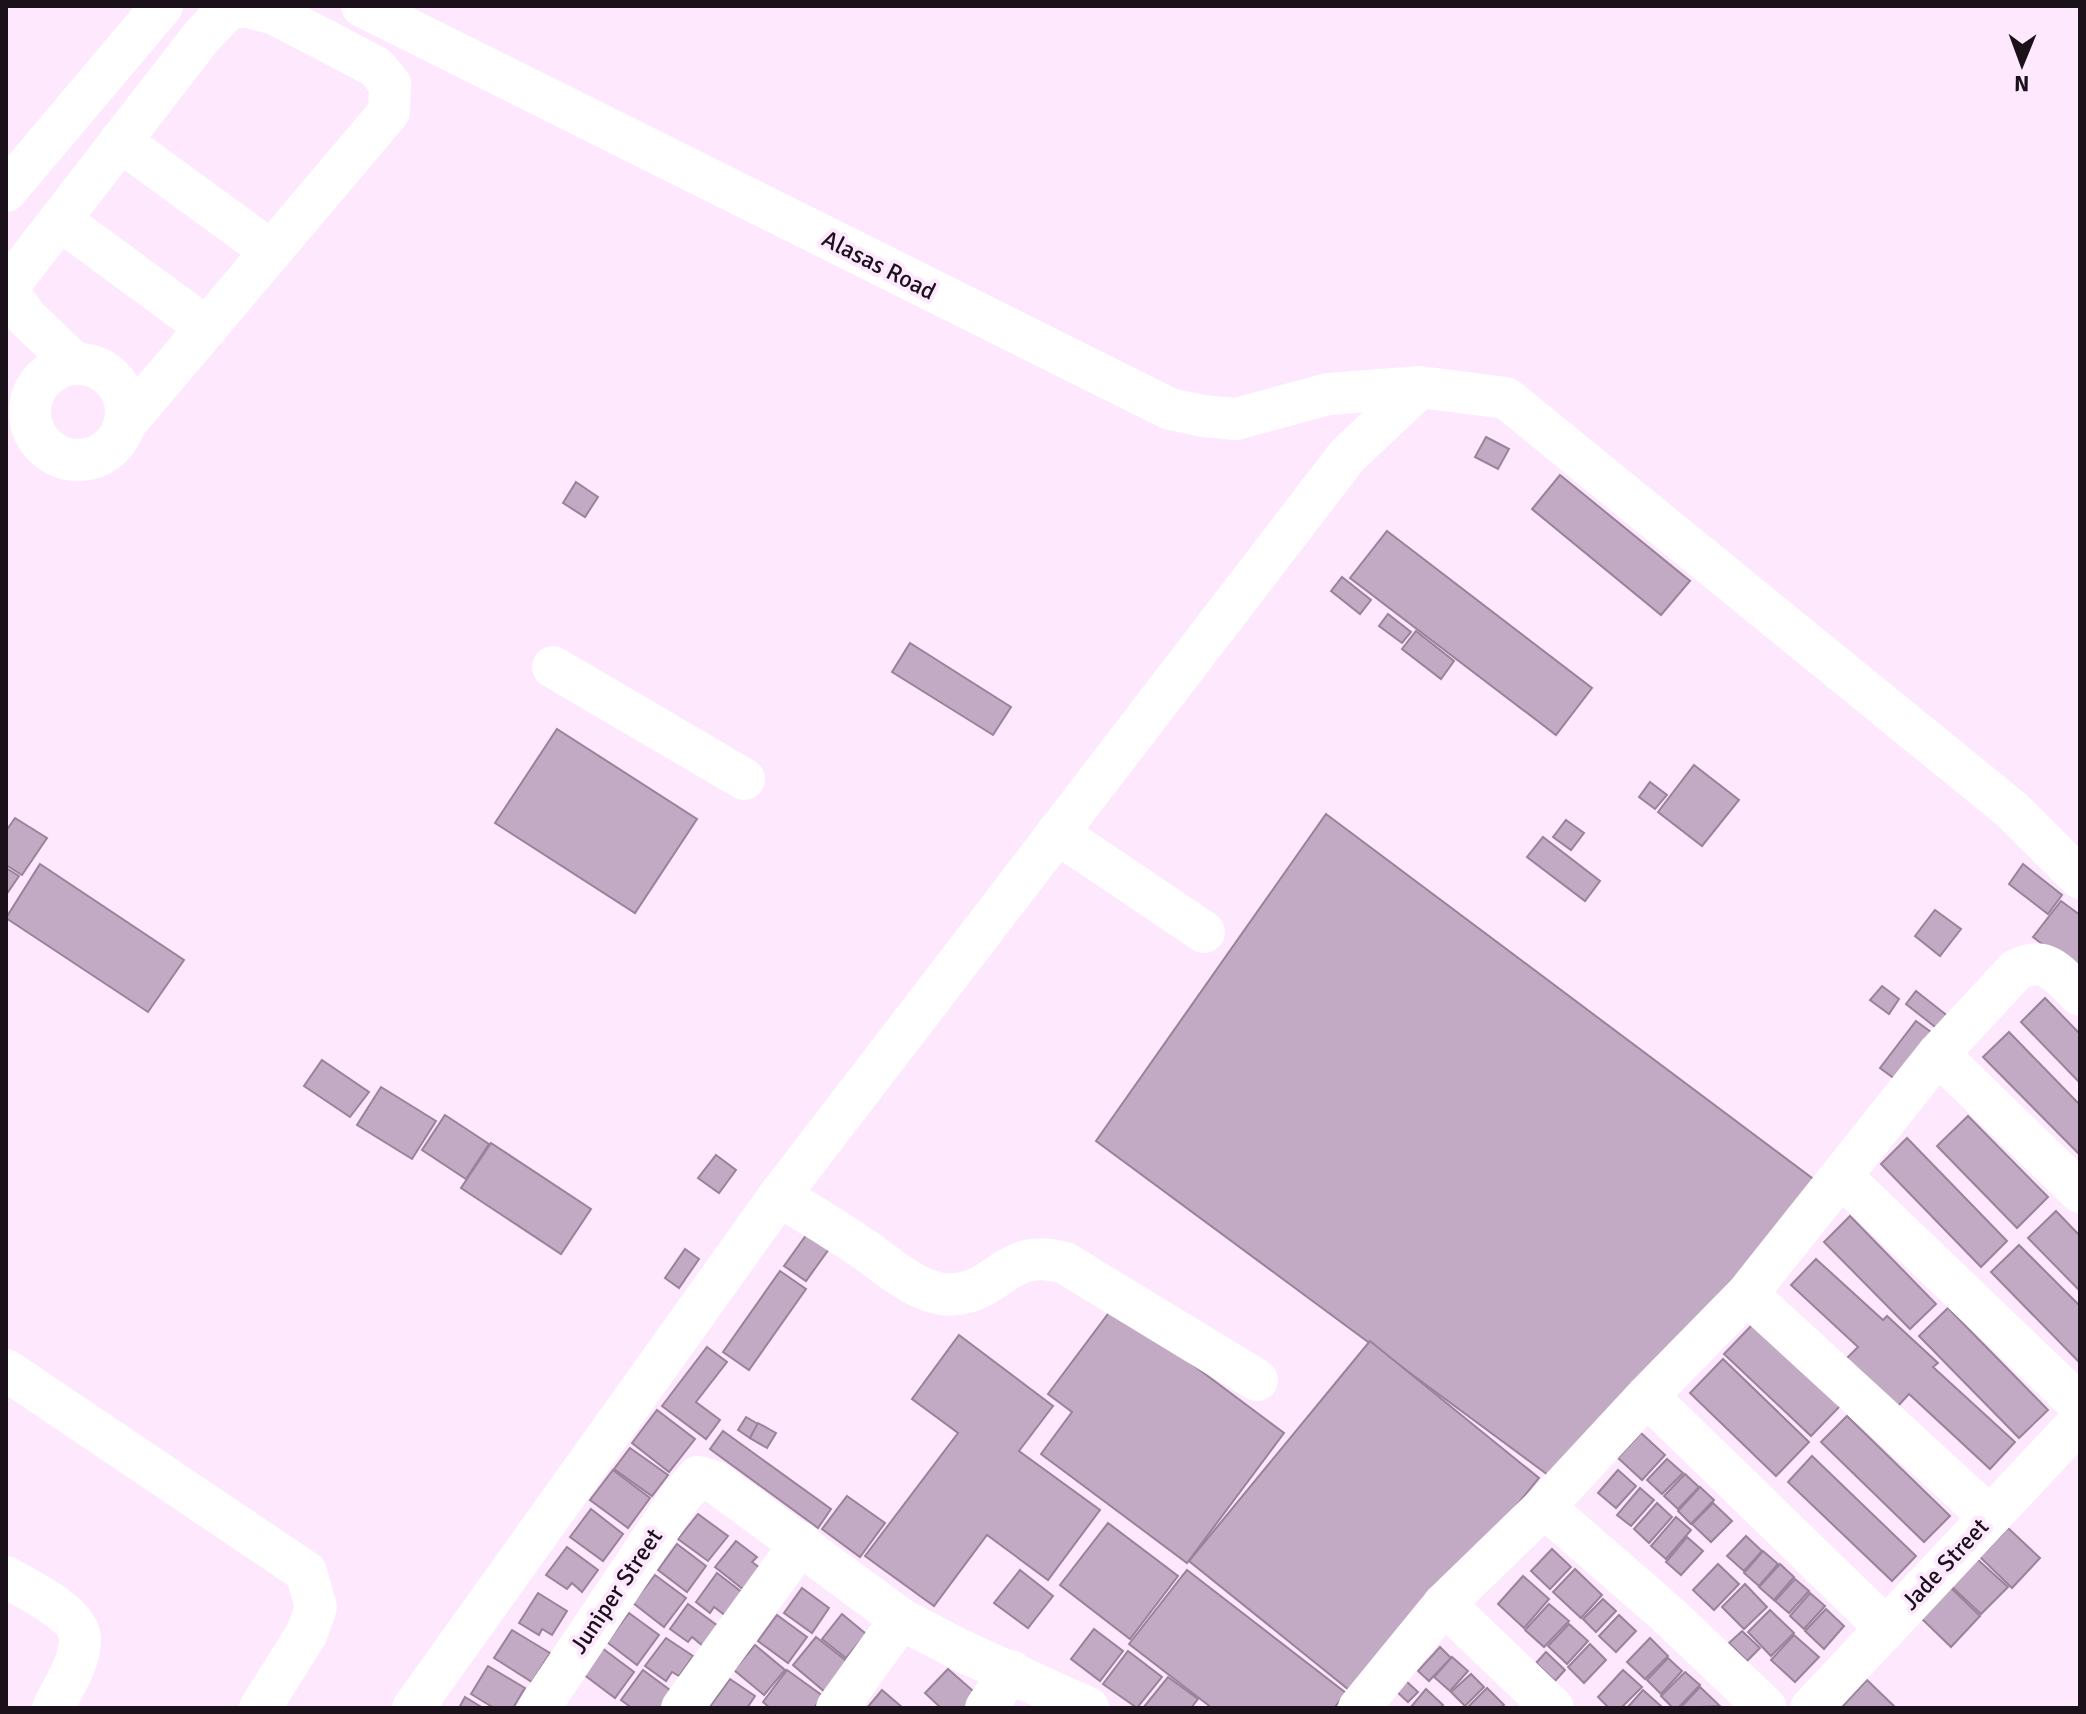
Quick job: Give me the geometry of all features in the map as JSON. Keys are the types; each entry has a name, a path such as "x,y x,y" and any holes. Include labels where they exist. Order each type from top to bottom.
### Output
{"street":[{"path":"6,191 162,6"},
{"path":"75,364 27,318 9,293 11,283 202,36 228,9 244,6 275,14 376,67 390,84 389,112 125,424 118,439 107,451 85,459 61,457 21,426 30,422 30,405 35,389 45,376 59,367 75,364 93,366 109,375 121,389 126,406 125,424"},
{"name":"Alasas Road","path":"362,6 1170,409 1236,419 1328,394 1420,387 1506,398 2012,810 2080,878"},
{"path":"120,141 271,251"},
{"path":"60,220 207,328"},
{"path":"413,1708 779,1196 1347,456 1420,387"},
{"path":"553,667 744,779"},
{"path":"1057,833 1204,932"},
{"path":"1359,1708 1444,1604 1544,1507 1747,1294 1938,1054 2016,970 2029,963 2053,969 2080,995"},
{"path":"1938,1054 2080,1192"},
{"path":"1842,1177 2080,1405"},
{"path":"779,1196 830,1226 919,1287 936,1293 957,1294 977,1288 1030,1258 1049,1258 1065,1263 1257,1380"},
{"path":"1747,1294 1990,1517"},
{"path":"6,1370 306,1572 316,1607 307,1633 260,1708"},
{"path":"1647,1396 1886,1628"},
{"name":"Jade Street","path":"1811,1708 2080,1421"},
{"name":"Juniper Street","path":"550,1703 681,1496 698,1477 715,1482 801,1543"},
{"path":"1544,1507 1666,1613 1766,1708"},
{"path":"682,1708 801,1543 901,1619 960,1650 1088,1708"},
{"path":"6,1577 68,1615 80,1636 75,1662 53,1708"},
{"path":"1444,1604 1553,1708"},
{"path":"837,1708 901,1619"},
{"path":"986,1708 1011,1671"}],"building":[{"path":"1486,437 1509,449 1498,469 1475,457"},
{"path":"1560,475 1690,581 1661,615 1532,509"},
{"path":"576,482 598,497 585,517 563,503"},
{"path":"1387,531 1592,688 1556,735 1350,578"},
{"path":"1342,577 1371,600 1360,614 1331,591"},
{"path":"1388,614 1411,632 1402,643 1379,626"},
{"path":"1416,631 1454,661 1441,679 1402,649"},
{"path":"910,643 1011,707 993,735 892,672"},
{"path":"557,729 697,819 635,913 495,823"},
{"path":"1694,765 1739,800 1702,846 1658,812"},
{"path":"1650,782 1667,795 1655,809 1639,797"},
{"path":"1326,814 1820,1184 1552,1478 1096,1141"},
{"path":"15,818 47,838 22,875 6,865 6,831"},
{"path":"1566,820 1584,833 1571,850 1553,837"},
{"path":"1543,837 1600,881 1585,901 1527,857"},
{"path":"40,864 184,960 148,1012 6,918"},
{"path":"2023,864 2062,895 2048,914 2009,884"},
{"path":"6,868 19,876 6,895"},
{"path":"2061,901 2080,915 2080,973 2033,937"},
{"path":"1935,910 1961,929 1940,956 1915,936"},
{"path":"1882,986 1899,999 1889,1014 1870,1000"},
{"path":"1916,991 1954,1021 1944,1034 1906,1004"},
{"path":"2045,998 2080,1034 2080,1083 2021,1022"},
{"path":"1916,1021 1935,1035 1899,1082 1880,1068"},
{"path":"2009,1032 2080,1105 2080,1155 1983,1057"},
{"path":"322,1060 369,1092 350,1117 304,1086"},
{"path":"381,1087 436,1121 412,1159 357,1125"},
{"path":"445,1115 489,1144 466,1179 422,1150"},
{"path":"1968,1116 2048,1197 2017,1228 1937,1146"},
{"path":"1907,1138 2007,1241 1981,1267 1881,1164"},
{"path":"491,1143 591,1209 561,1254 461,1188"},
{"path":"716,1155 736,1170 719,1193 698,1178"},
{"path":"2056,1211 2080,1236 2080,1291 2028,1238"},
{"path":"1850,1216 1936,1304 1910,1329 1824,1242"},
{"path":"807,1234 829,1249 806,1281 784,1266"},
{"path":"2019,1245 2080,1306 2080,1363 1991,1272"},
{"path":"685,1249 699,1259 679,1288 665,1278"},
{"path":"1816,1259 1883,1320 1887,1316 1938,1363 1933,1367 2015,1442 1990,1469 1909,1394 1897,1407 1846,1359 1858,1347 1791,1285"},
{"path":"780,1271 806,1289 749,1370 723,1352"},
{"path":"1114,1306 1284,1433 1187,1563 1041,1454 1072,1412 1048,1394"},
{"path":"1948,1308 2048,1410 2019,1438 1919,1336"},
{"path":"1752,1325 1840,1406 1811,1436 1724,1354"},
{"path":"959,1335 1053,1406 1019,1451 1100,1510 1048,1580 987,1535 934,1606 865,1556 958,1433 912,1399"},
{"path":"1370,1341 1539,1478 1359,1698 1189,1561"},
{"path":"707,1347 727,1362 696,1402 720,1420 706,1439 662,1406"},
{"path":"1723,1359 1809,1442 1776,1476 1690,1393"},
{"path":"657,1410 695,1439 669,1472 632,1443"},
{"path":"1847,1416 1950,1516 1924,1542 1821,1442"},
{"path":"746,1417 758,1424 750,1438 738,1430"},
{"path":"758,1423 776,1433 767,1448 750,1438"},
{"path":"723,1431 831,1509 818,1528 710,1449"},
{"path":"1641,1433 1665,1455 1642,1480 1618,1458"},
{"path":"630,1448 668,1475 652,1496 614,1469"},
{"path":"1812,1456 1916,1556 1892,1581 1788,1482"},
{"path":"1667,1459 1683,1473 1662,1494 1647,1480"},
{"path":"613,1470 650,1498 628,1528 590,1500"},
{"path":"1618,1470 1636,1486 1616,1508 1598,1493"},
{"path":"1685,1474 1699,1487 1678,1509 1664,1496"},
{"path":"1700,1487 1714,1500 1691,1524 1678,1511"},
{"path":"1640,1488 1654,1500 1631,1526 1617,1515"},
{"path":"847,1496 885,1523 860,1557 822,1529"},
{"path":"1657,1503 1672,1517 1649,1543 1634,1529"},
{"path":"1713,1503 1732,1521 1711,1542 1692,1524"},
{"path":"591,1509 623,1534 603,1561 570,1537"},
{"path":"698,1514 728,1536 708,1561 678,1539"},
{"path":"1676,1517 1691,1530 1666,1559 1651,1546"},
{"path":"1108,1523 1178,1576 1130,1639 1060,1585"},
{"path":"2008,1528 2040,1558 2012,1588 1980,1557"},
{"path":"1746,1536 1762,1551 1744,1571 1727,1556"},
{"path":"1687,1537 1703,1551 1681,1575 1666,1562"},
{"path":"736,1541 757,1557 752,1562 760,1568 744,1590 715,1567"},
{"path":"677,1544 706,1566 687,1592 658,1570"},
{"path":"567,1547 598,1570 582,1592 572,1583 567,1589 546,1575"},
{"path":"1552,1549 1571,1567 1550,1589 1531,1571"},
{"path":"1763,1551 1778,1564 1759,1586 1744,1573"},
{"path":"1977,1559 2008,1587 1981,1614 1951,1586"},
{"path":"1718,1564 1739,1584 1714,1610 1693,1590"},
{"path":"1780,1564 1794,1577 1774,1600 1759,1587"},
{"path":"1575,1569 1602,1595 1581,1618 1553,1592"},
{"path":"1020,1570 1053,1596 1028,1628 994,1603"},
{"path":"1187,1570 1346,1693 1334,1708 1212,1708 1129,1644"},
{"path":"717,1573 743,1593 726,1616 714,1607 710,1613 696,1602"},
{"path":"655,1575 686,1598 664,1627 633,1603"},
{"path":"1523,1576 1549,1599 1524,1628 1498,1604"},
{"path":"1795,1579 1809,1591 1789,1613 1775,1601"},
{"path":"1745,1584 1767,1607 1744,1629 1722,1607"},
{"path":"1950,1587 1980,1616 1951,1647 1921,1618"},
{"path":"802,1588 829,1608 812,1633 784,1613"},
{"path":"538,1593 567,1611 552,1635 542,1629 539,1635 519,1623"},
{"path":"1810,1593 1825,1606 1804,1629 1790,1616"},
{"path":"1603,1599 1616,1611 1596,1632 1583,1619"},
{"path":"688,1604 718,1626 703,1646 692,1637 688,1642 670,1629"},
{"path":"1549,1604 1569,1621 1544,1647 1525,1630"},
{"path":"1826,1609 1844,1626 1824,1649 1805,1631"},
{"path":"1770,1610 1794,1633 1771,1656 1748,1632"},
{"path":"629,1613 659,1635 637,1665 607,1642"},
{"path":"842,1614 866,1634 846,1658 822,1639"},
{"path":"777,1615 807,1637 788,1663 758,1641"},
{"path":"1619,1615 1636,1631 1616,1652 1599,1636"},
{"path":"1569,1624 1588,1641 1567,1664 1548,1646"},
{"path":"1094,1629 1123,1651 1100,1681 1071,1659"},
{"path":"512,1630 550,1653 532,1682 494,1658"},
{"path":"1742,1631 1760,1648 1747,1661 1729,1643"},
{"path":"1794,1635 1819,1657 1795,1682 1771,1660"},
{"path":"816,1637 849,1663 825,1692 793,1665"},
{"path":"666,1638 693,1656 679,1676 672,1672 666,1681 645,1666"},
{"path":"1650,1638 1668,1656 1645,1679 1627,1662"},
{"path":"1590,1644 1606,1660 1584,1683 1568,1667"},
{"path":"755,1645 785,1670 764,1695 734,1670"},
{"path":"1440,1647 1451,1658 1429,1681 1418,1671"},
{"path":"602,1648 634,1672 615,1698 583,1674"},
{"path":"1128,1651 1162,1677 1137,1708 1103,1684"},
{"path":"1546,1652 1565,1670 1555,1681 1536,1663"},
{"path":"1452,1657 1468,1671 1450,1691 1434,1677"},
{"path":"1668,1658 1682,1671 1661,1694 1647,1680"},
{"path":"488,1666 525,1688 513,1708 494,1708 471,1694"},
{"path":"948,1669 980,1697 969,1708 941,1708 925,1693"},
{"path":"643,1670 674,1693 663,1708 632,1708 621,1700"},
{"path":"787,1670 823,1696 814,1708 770,1708 763,1702"},
{"path":"1623,1670 1642,1687 1621,1708 1609,1708 1598,1697"},
{"path":"1685,1672 1700,1685 1678,1708 1673,1708 1661,1696"},
{"path":"1471,1674 1484,1687 1465,1706 1451,1692"},
{"path":"1168,1677 1198,1699 1191,1708 1143,1708"},
{"path":"730,1679 755,1696 747,1708 709,1708"},
{"path":"1867,1680 1895,1707 1894,1708 1841,1708"},
{"path":"1406,1681 1418,1692 1408,1702 1397,1692"},
{"path":"1700,1687 1720,1706 1680,1708"},
{"path":"1487,1688 1504,1705 1500,1708 1467,1708"},
{"path":"1426,1689 1443,1705 1440,1708 1410,1708"},
{"path":"882,1690 903,1708 867,1708"},
{"path":"1643,1690 1662,1707 1627,1708"},
{"path":"465,1697 483,1708 459,1708"}]}
